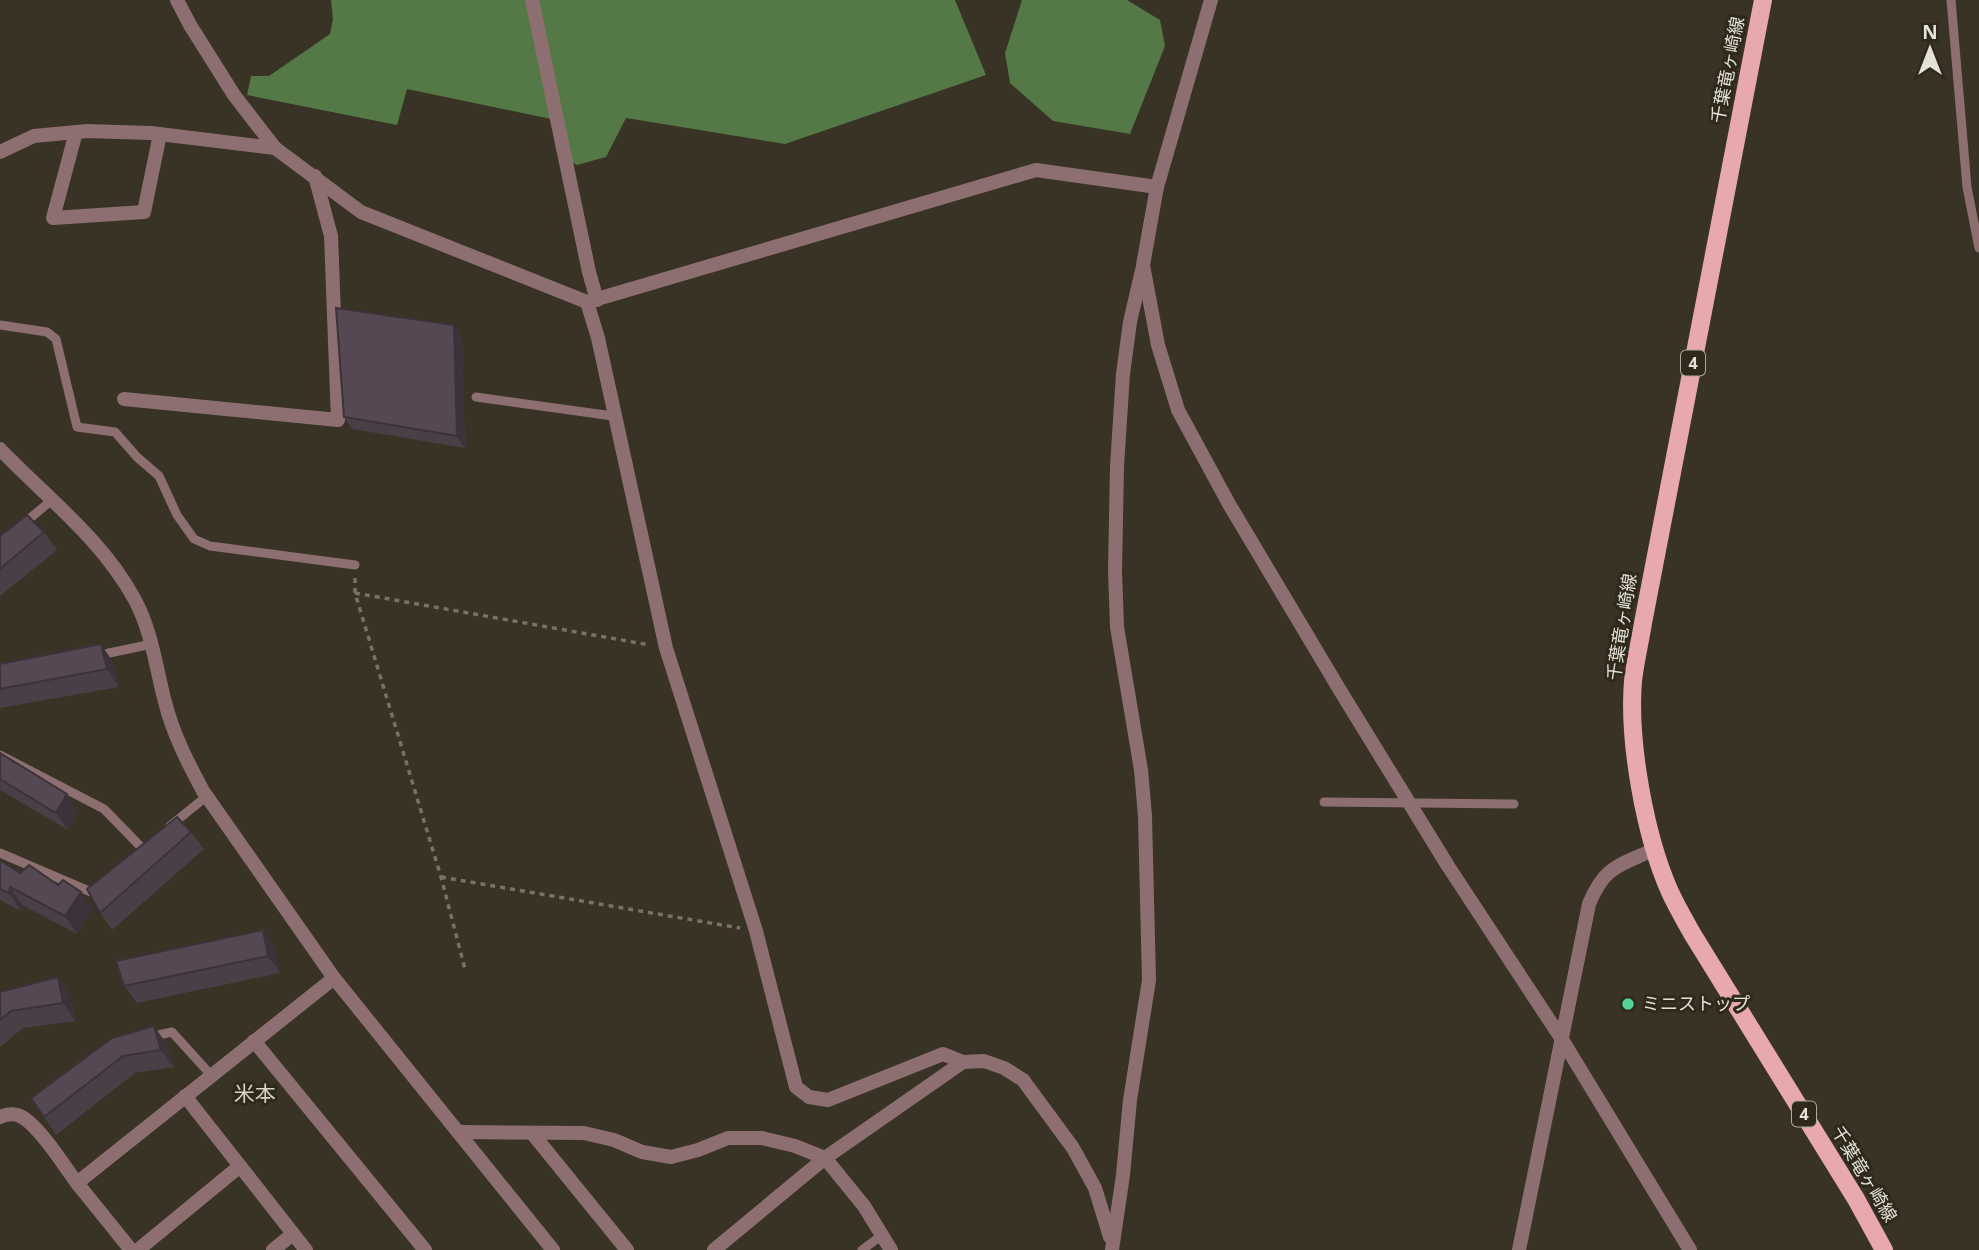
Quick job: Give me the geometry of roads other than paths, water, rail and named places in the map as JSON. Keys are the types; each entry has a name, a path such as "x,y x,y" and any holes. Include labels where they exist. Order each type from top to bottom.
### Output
{"main road":[{"name":"千葉竜ヶ崎線","path":"1763,0 1633,681 1637,765 1655,849 1670,891 1693,935 1829,1154 1884,1250"}],"street":[{"path":"177,0 234,94 275,148 361,212 592,301 1036,170 1157,187"},
{"path":"532,0 589,272 613,416 633,491 651,588 666,648 756,931 796,1087 809,1097 828,1100 943,1054 963,1062 985,1061 1004,1068 1023,1080 1073,1148 1095,1188 1112,1246"},
{"path":"1112,1246 1123,1175 1130,1100 1149,980 1149,898 1141,771 1117,627 1117,466 1123,374 1130,322 1157,187 1211,0"},
{"path":"0,152 34,136 76,132 160,134 275,148"},
{"path":"76,132 53,218 144,212 160,134"},
{"path":"124,399 338,420 331,236 315,176"},
{"path":"1143,265 1158,345 1178,410 1228,504 1409,803 1561,1038 1690,1250"},
{"path":"0,449 91,537 118,572 136,601 152,644 165,704 175,732 187,761 207,796 334,978 549,1249"},
{"path":"1519,1250 1589,904 1596,887 1609,871 1655,849"},
{"path":"78,1183 334,978"},
{"path":"254,1041 425,1250"},
{"path":"714,1250 825,1158 963,1062"},
{"path":"185,1096 306,1250"},
{"path":"0,1117 8,1114 21,1116 34,1128 131,1250"},
{"path":"458,1132 584,1133 614,1140 642,1152 671,1157 728,1138 762,1138 795,1146 825,1158 864,1206 891,1250"},
{"path":"532,1133 627,1250"},
{"path":"138,1250 240,1166"},
{"path":"273,1250 293,1234"}],"lane":[{"path":"1951,0 1967,187 1979,248"},
{"path":"0,325 47,332 56,340 77,427 115,432 137,457 159,476 177,515 194,539 210,546 355,565"},
{"path":"476,397 613,416"},
{"path":"10,534 52,499"},
{"path":"89,657 152,644"},
{"path":"0,755 104,809 143,849"},
{"path":"164,831 207,796"},
{"path":"1324,802 1514,804"},
{"path":"133,858 154,840"},
{"path":"0,853 91,892 102,884"},
{"path":"139,1039 172,1032 211,1075"},
{"path":"862,1250 882,1235"}],"place":[{"name":"ミニストップ","path":"1628,1004"}],"district":[{"name":"米本","path":"255,1094"}]}
